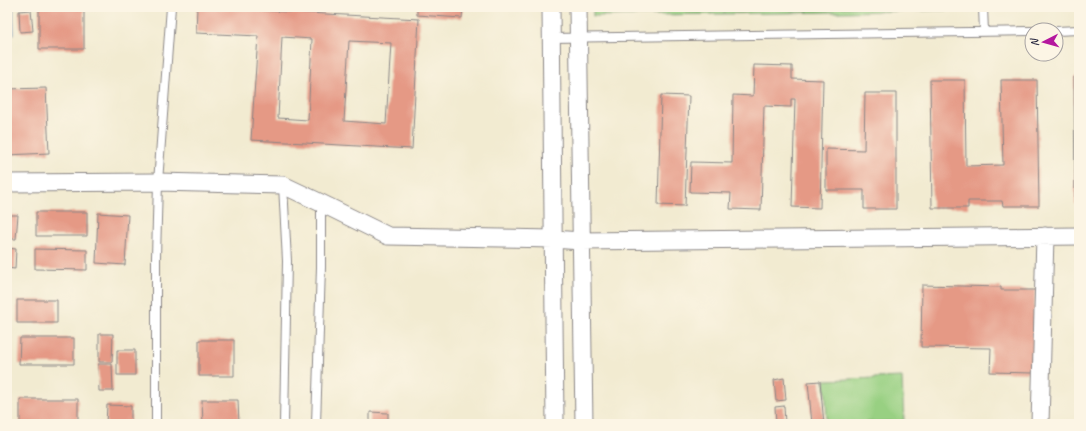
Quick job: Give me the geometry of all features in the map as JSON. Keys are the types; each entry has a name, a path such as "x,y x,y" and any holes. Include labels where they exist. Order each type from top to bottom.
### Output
{"street":[{"path":"551,7 555,424"},
{"path":"578,7 584,424"},
{"path":"7,183 158,182 283,185 388,236 553,239 581,241 1079,236"},
{"path":"1040,424 1045,236"}],"lane":[{"path":"156,424 156,257 158,182 171,7"},
{"path":"983,7 984,32"},
{"path":"1064,31 1079,30"},
{"path":"551,38 1024,31"},
{"path":"283,185 287,261 284,424"},
{"path":"316,424 321,267 321,203"}],"green space":[{"path":"593,7 966,7 966,10 593,16"},
{"path":"902,377 904,421 827,424 825,380"}],"water":[{"path":"7,7 13,7 14,34 7,34"}],"building":[{"path":"39,7 84,7 84,49 39,49"},
{"path":"197,7 419,19 412,149 251,140 258,36 196,33","holes":["282,37 312,39 308,120 278,118","349,41 391,43 386,124 344,121"]},
{"path":"417,7 463,7 462,18 417,15"},
{"path":"31,10 33,31 20,32 19,11"},
{"path":"754,65 792,66 792,79 823,80 820,208 792,207 795,99 791,99 791,107 764,106 761,210 730,209 731,193 690,192 691,162 732,163 733,95 753,96"},
{"path":"1079,76 1079,204 1075,204 1074,77"},
{"path":"930,80 965,80 966,166 1003,165 1001,80 1037,80 1039,206 1003,206 1002,201 968,201 968,208 932,208"},
{"path":"46,88 49,153 7,155 7,89"},
{"path":"865,93 896,93 896,209 864,209 864,190 826,190 826,149 864,150"},
{"path":"661,95 689,96 685,206 658,205"},
{"path":"36,212 87,212 87,236 36,236"},
{"path":"98,213 128,215 125,265 96,263"},
{"path":"7,215 18,215 16,239 7,239"},
{"path":"7,248 16,249 15,269 7,268"},
{"path":"35,249 87,250 87,270 35,269"},
{"path":"922,285 1001,287 1001,290 1035,290 1033,373 990,372 991,348 921,347"},
{"path":"17,300 57,300 57,323 17,323"},
{"path":"99,334 113,334 112,362 99,362"},
{"path":"20,338 74,338 74,364 19,364"},
{"path":"199,340 234,340 234,376 199,376"},
{"path":"117,350 135,350 135,375 117,375"},
{"path":"98,364 112,364 113,391 99,391"},
{"path":"784,378 786,400 776,401 774,380"},
{"path":"820,381 824,424 812,424 808,382"},
{"path":"20,399 78,399 78,423 20,423"},
{"path":"202,400 238,400 239,424 203,424"},
{"path":"107,405 131,406 131,424 106,424"},
{"path":"784,406 785,424 776,424 775,407"},
{"path":"370,412 388,413 388,424 370,424"}]}
